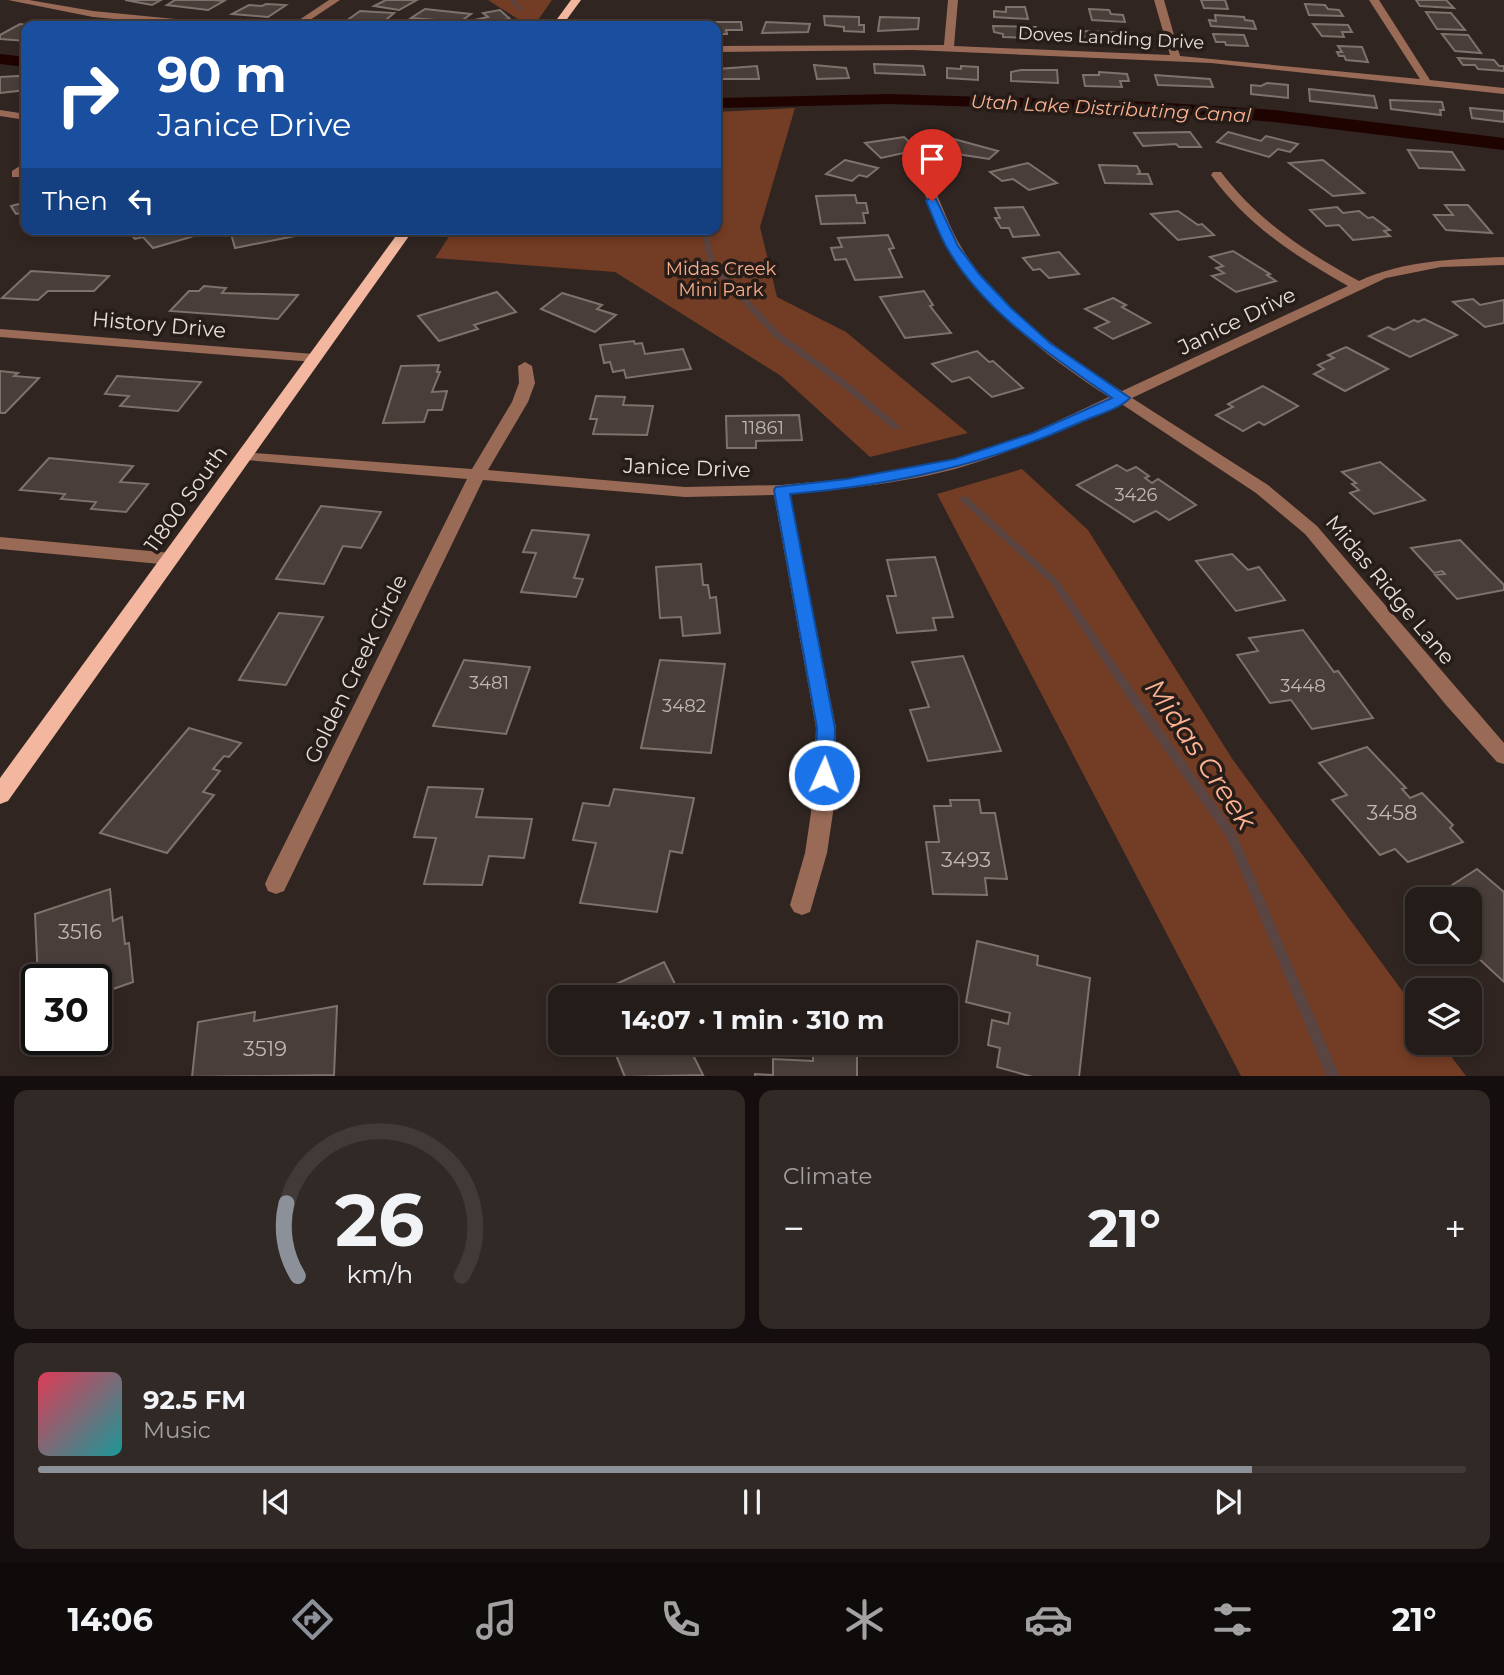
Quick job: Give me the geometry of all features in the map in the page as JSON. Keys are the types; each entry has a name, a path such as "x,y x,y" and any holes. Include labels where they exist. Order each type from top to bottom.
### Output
{"main road":[{"path":"561,21 576,0"},
{"name":"11800 South","path":"0,795 404,235"}],"street":[{"path":"13,0 93,14 165,21"},
{"path":"303,21 335,0"},
{"path":"949,48 953,0"},
{"path":"1159,0 1176,58"},
{"path":"1374,0 1424,75 1426,83"},
{"name":"Doves Landing Drive","path":"721,49 949,48 1176,58 1235,62 1504,92"},
{"path":"0,113 21,116"},
{"path":"16,174 21,170"},
{"path":"1217,175 1231,195 1261,225 1303,256 1358,286"},
{"name":"Midas Ridge Lane","path":"927,186 936,216 952,246 990,294 1045,346 1246,475 1311,530 1331,550 1475,726 1504,756"},
{"name":"Janice Drive","path":"246,455 685,492 781,490 847,484 958,463 1038,436 1382,275 1441,263 1504,261"},
{"name":"History Drive","path":"0,333 314,358"},
{"name":"Golden Creek Circle","path":"276,884 477,475 520,402 527,383 525,366"},
{"path":"781,490 826,728 824,799 816,853 802,905"},
{"path":"0,543 171,559"}],"green space":[{"path":"488,0 552,0 538,20 521,21"},
{"name":"Midas Creek Mini Park","path":"795,108 760,227 777,297 846,332 968,433 870,457 781,376 615,272 435,258 450,235 721,235 721,112"},
{"path":"1022,469 1088,530 1233,760 1405,995 1405,1055 1450,1055 1466,1076 1241,1076 937,494"}],"building":[{"path":"125,0 161,0 152,5"},
{"path":"175,0 224,1 208,10 167,5"},
{"path":"386,0 417,0 399,10 374,6"},
{"path":"1201,0 1225,0 1228,9 1204,8"},
{"path":"1416,0 1446,0 1454,8 1420,6"},
{"path":"1305,4 1325,5 1328,9 1339,10 1343,16 1309,15"},
{"path":"249,5 286,5 268,17 232,14"},
{"path":"1006,7 1025,7 1028,19 994,17 994,11 1006,12"},
{"path":"425,9 471,14 461,21 411,18"},
{"path":"1089,9 1109,10 1111,14 1123,15 1125,22 1092,20"},
{"path":"500,10 510,19 474,20 488,17 483,13"},
{"path":"360,11 394,13 385,21 346,21"},
{"path":"1426,12 1451,13 1465,30 1437,29"},
{"path":"1215,15 1244,17 1245,20 1253,21 1256,29 1211,26 1209,20 1216,21"},
{"path":"824,16 859,17 859,25 864,25 864,32 844,31 844,27 825,25"},
{"path":"880,17 919,18 918,29 878,31"},
{"path":"721,22 741,22 742,30 726,30 727,34 721,34"},
{"path":"766,22 810,24 808,32 762,33"},
{"path":"21,24 21,41 0,39 0,35"},
{"path":"1313,24 1348,25 1352,32 1342,32 1344,37 1322,36"},
{"path":"993,26 1036,27 1038,38 1003,37 1003,34 994,32"},
{"path":"1083,31 1128,33 1131,42 1084,40"},
{"path":"1213,34 1244,35 1248,46 1216,42"},
{"path":"1442,34 1468,35 1481,53 1455,51"},
{"path":"1338,46 1362,47 1368,62 1346,60 1344,56 1339,56 1337,52 1342,52"},
{"path":"1458,58 1494,60 1499,66 1504,66 1504,71 1463,65"},
{"path":"874,64 923,66 925,75 875,73"},
{"path":"814,65 846,68 849,78 817,79"},
{"path":"757,66 759,79 721,79 721,69"},
{"path":"961,66 978,67 978,80 947,78 947,68 961,69"},
{"path":"1057,70 1058,83 1011,81 1011,72"},
{"path":"1099,72 1127,74 1129,81 1120,81 1122,87 1085,86 1083,75 1099,75"},
{"path":"1155,75 1210,79 1213,87 1158,85"},
{"path":"21,76 21,91 0,93 0,77"},
{"path":"1267,83 1288,85 1288,98 1251,94 1251,85 1261,86"},
{"path":"1309,89 1374,96 1377,108 1310,101"},
{"path":"1390,100 1442,102 1444,110 1440,110 1441,115 1391,109"},
{"path":"1470,108 1504,111 1504,122 1472,118"},
{"path":"1190,132 1201,147 1179,147 1176,144 1143,146 1134,133"},
{"path":"1228,132 1261,141 1266,136 1298,144 1290,152 1278,149 1269,157 1217,142"},
{"path":"904,137 918,150 881,158 865,143"},
{"path":"950,138 998,151 989,159 957,154 939,147"},
{"path":"1408,150 1452,152 1464,170 1419,168"},
{"path":"845,160 878,168 867,177 859,175 852,181 826,174"},
{"path":"1323,160 1364,193 1333,196 1289,163"},
{"path":"1028,163 1057,183 1029,190 1013,179 1002,181 990,172"},
{"path":"1099,165 1137,166 1140,172 1138,174 1148,174 1152,184 1105,183"},
{"path":"855,195 857,203 866,203 868,213 863,213 865,223 821,224 816,196"},
{"path":"21,203 21,213 16,214 11,206"},
{"path":"1445,205 1468,205 1492,233 1446,230 1434,215 1453,215"},
{"path":"1023,207 1039,235 1013,237 1009,228 1001,228 995,218 1000,218 995,208"},
{"path":"1337,207 1343,213 1359,211 1368,218 1373,217 1390,230 1384,231 1390,236 1353,240 1339,225 1326,226 1310,210"},
{"path":"1178,211 1198,225 1202,224 1214,235 1178,240 1151,214"},
{"path":"131,235 191,237 153,248 143,237 135,239"},
{"path":"231,235 300,235 235,248"},
{"path":"888,235 894,248 889,249 902,277 855,280 846,259 835,260 831,248 842,247 838,238"},
{"path":"1233,251 1270,274 1267,275 1276,281 1236,292 1212,276 1224,273 1216,268 1223,266 1210,257"},
{"path":"1059,252 1079,274 1049,278 1040,269 1033,270 1023,258"},
{"path":"31,271 109,276 94,291 48,291 38,300 2,298"},
{"path":"204,286 226,288 222,293 298,295 278,319 170,311 189,291 199,291"},
{"path":"924,291 933,305 930,306 951,333 905,338 880,297"},
{"path":"497,292 516,312 474,325 478,329 439,341 418,316"},
{"path":"562,293 602,305 597,309 616,315 595,332 541,309"},
{"path":"1113,298 1126,305 1122,307 1150,323 1113,339 1095,328 1109,322 1085,309"},
{"path":"1473,299 1480,305 1504,300 1504,323 1485,327 1453,302"},
{"path":"1424,319 1457,335 1410,357 1369,336 1388,327 1394,330 1414,320 1418,322"},
{"path":"634,341 635,344 642,343 645,354 683,349 691,369 626,378 624,370 613,372 610,362 604,363 600,345"},
{"path":"1346,347 1388,369 1345,391 1314,374 1324,369 1318,365 1334,358 1328,355"},
{"path":"977,351 989,362 993,361 1023,388 992,397 969,377 952,382 932,364"},
{"path":"439,365 437,372 440,372 432,392 447,391 442,410 428,410 424,422 383,423 401,366"},
{"path":"0,371 18,373 14,376 39,378 5,413 0,413"},
{"path":"117,376 201,382 178,411 120,406 129,396 105,394"},
{"path":"1263,386 1298,406 1264,425 1259,422 1243,431 1216,415 1233,407 1228,404"},
{"path":"596,396 625,397 623,405 653,406 647,435 593,434 597,419 590,419"},
{"path":"799,415 802,440 756,441 756,448 727,448 726,416"},
{"path":"49,458 133,466 120,482 148,484 126,512 91,509 96,502 61,499 65,494 20,490"},
{"path":"1380,462 1425,500 1374,514 1350,493 1359,490 1352,484 1356,483 1342,472"},
{"path":"1117,465 1127,471 1136,467 1149,476 1145,478 1152,483 1158,479 1196,505 1169,520 1156,511 1134,522 1077,485"},
{"path":"321,506 381,512 361,548 343,546 324,584 276,579"},
{"path":"532,530 589,535 574,578 583,579 576,597 521,592 536,553 523,552"},
{"path":"1460,540 1504,585 1504,590 1457,599 1435,575 1445,574 1442,571 1434,573 1411,548"},
{"path":"1232,554 1248,570 1259,567 1285,600 1236,611 1196,561"},
{"path":"935,557 953,617 933,618 936,630 897,633 887,596 896,596 887,560"},
{"path":"701,564 703,585 708,585 710,598 716,597 720,633 683,636 681,617 660,618 656,567"},
{"path":"279,613 323,617 286,685 239,680"},
{"path":"1303,630 1373,718 1312,729 1291,700 1270,703 1237,655 1258,651 1249,638"},
{"path":"963,656 1001,751 928,761 910,710 929,707 912,662"},
{"path":"464,660 530,667 506,734 433,726"},
{"path":"660,660 725,664 711,753 641,748"},
{"path":"189,728 241,743 213,769 220,771 203,792 214,795 167,853 100,833"},
{"path":"1367,747 1406,788 1402,789 1410,798 1422,793 1453,825 1450,828 1463,842 1408,862 1395,849 1380,855 1332,800 1347,795 1319,763"},
{"path":"428,787 483,789 476,817 532,819 524,858 489,856 482,885 424,884 436,838 414,837"},
{"path":"614,789 694,798 682,853 670,851 657,912 580,903 596,843 573,840 583,803 609,806"},
{"path":"950,800 979,800 981,813 995,813 1007,879 985,878 987,895 933,894 926,842 939,842 934,806 951,806"},
{"path":"1477,869 1504,892 1504,982 1482,962 1482,887 1449,887"},
{"path":"110,889 113,921 122,917 125,944 129,943 133,982 112,989 112,964 37,964 35,914"},
{"path":"977,941 1038,956 1037,965 1090,978 1079,1076 1029,1076 997,1067 1000,1048 988,1045 992,1020 1008,1024 1010,1013 966,1002"},
{"path":"664,962 676,985 614,985"},
{"path":"337,1006 334,1075 192,1076 198,1022 255,1012 254,1021"},
{"path":"616,1055 693,1055 703,1075 625,1076"},
{"path":"813,1055 857,1055 857,1076 755,1076 773,1075 773,1059 813,1061"}],"waterway":[{"name":"Midas Creek","path":"511,0 522,10"},
{"name":"Utah Lake Distributing Canal","path":"0,59 21,61"},
{"name":"Utah Lake Distributing Canal","path":"721,103 889,99 1152,107 1274,116 1504,144"},
{"name":"Midas Creek","path":"705,235 712,265 777,335 843,383 896,427"},
{"name":"Midas Creek","path":"964,499 1055,582 1134,699 1231,834 1334,1076"}],"route":[{"path":"824,775 826,728 781,490 847,484 958,463 1038,436 1123,398 1045,346 1006,311 975,277 952,246 936,216 932,201"}]}
